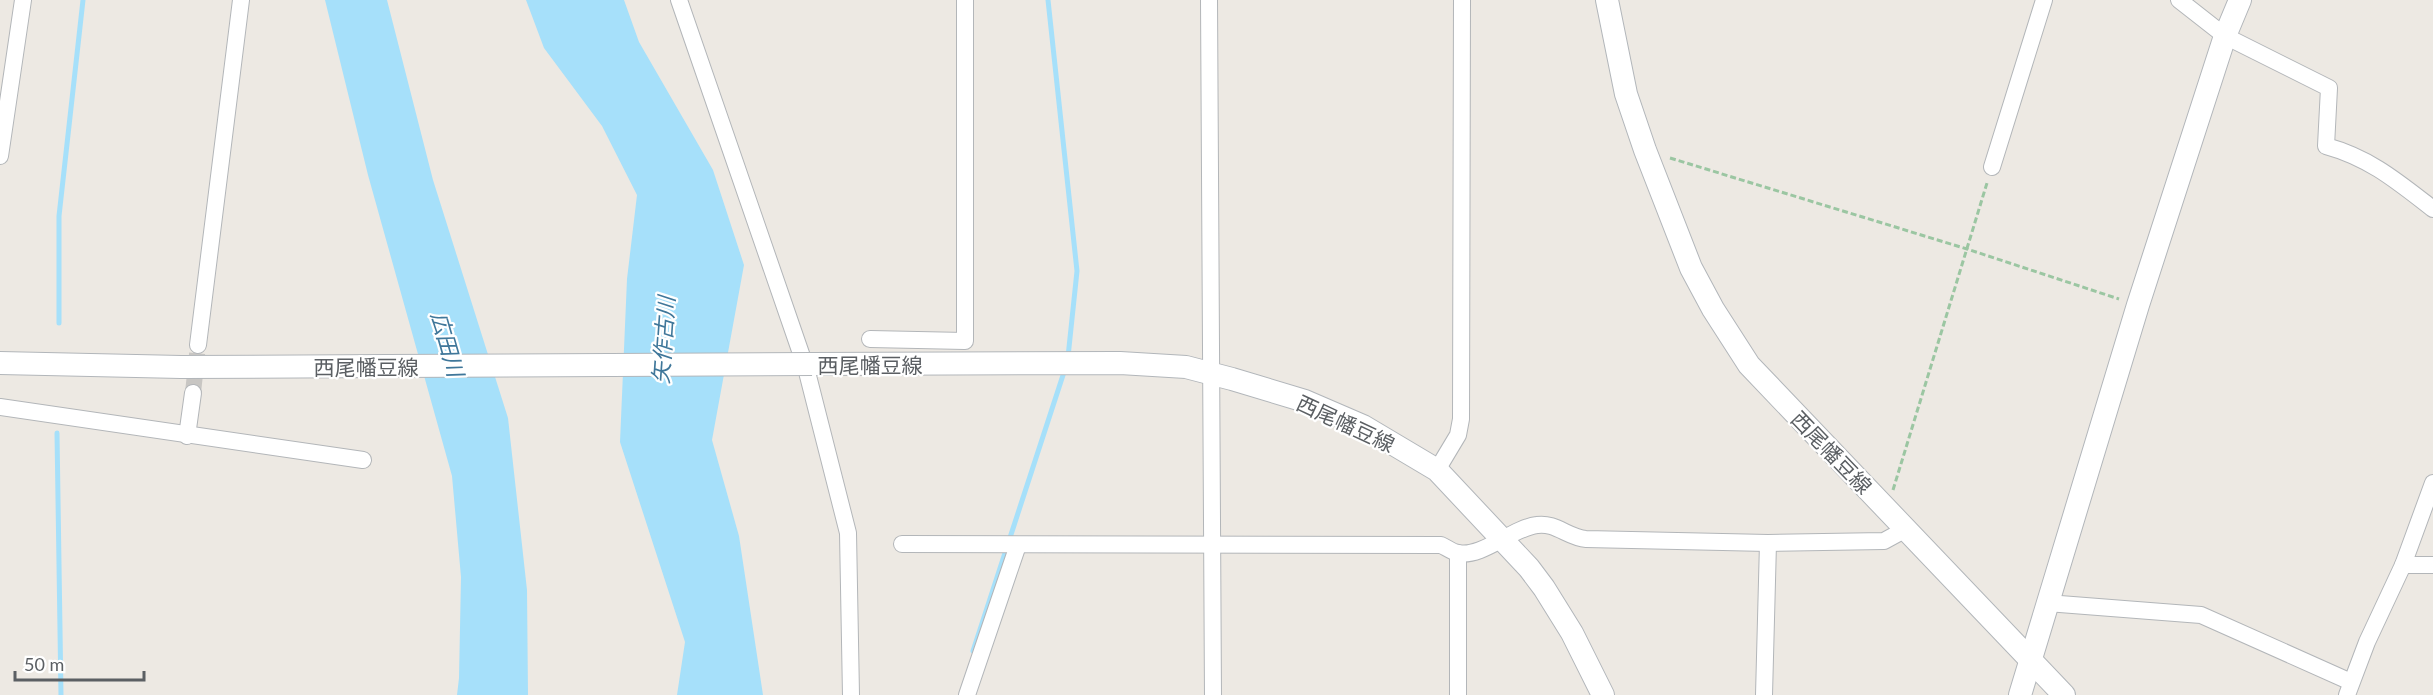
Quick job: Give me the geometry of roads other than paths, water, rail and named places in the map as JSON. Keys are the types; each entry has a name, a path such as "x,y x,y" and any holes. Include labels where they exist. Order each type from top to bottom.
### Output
{"main road":[{"name":"西尾幡豆線","path":"1607,0 1626,94 1645,150 1691,268 1713,309 1749,365 2064,695"},
{"path":"2020,695 2138,305 2225,36 2240,0"},
{"name":"西尾幡豆線","path":"0,363 181,367 1120,363 1186,367 1305,401 1363,426 1437,470 1529,568 1555,604 1587,660 1603,695"}],"street":[{"path":"0,156 23,0"},
{"path":"198,345 241,0"},
{"path":"679,0 806,368 848,533 851,695"},
{"path":"870,339 965,341 965,0"},
{"path":"1209,0 1214,695"},
{"path":"1437,470 1458,435 1461,419 1462,0"},
{"path":"1992,167 2044,0"},
{"path":"2179,0 2225,36 2329,88 2326,147 2350,153 2379,168 2433,209"},
{"path":"187,436 193,393"},
{"path":"0,407 363,460"},
{"path":"2047,603 2201,615 2349,688 2403,565 2433,483"},
{"path":"902,544 1441,545 1458,554 1474,552 1526,527 1539,524 1586,539 1768,543 1884,541 1906,529"},
{"path":"1764,695 1768,543"},
{"path":"967,695 1018,545"},
{"path":"1458,554 1458,695"},
{"path":"2403,565 2433,565"}],"water":[{"name":"広田川","path":"325,0 387,0 433,180 508,418 527,590 528,695 457,695 461,577 452,476 368,175"},
{"name":"矢作古川","path":"526,0 624,0 639,42 713,170 744,265 712,440 739,536 763,695 677,695 685,642 620,442 627,279 637,195 602,126 544,48"}],"waterway":[{"path":"59,323 59,216 83,0"},
{"path":"1048,0 1077,271 1068,357"},
{"path":"973,651 1065,369"},
{"path":"57,433 61,695"}],"tunnel":[{"path":"193,393 198,345"}]}
